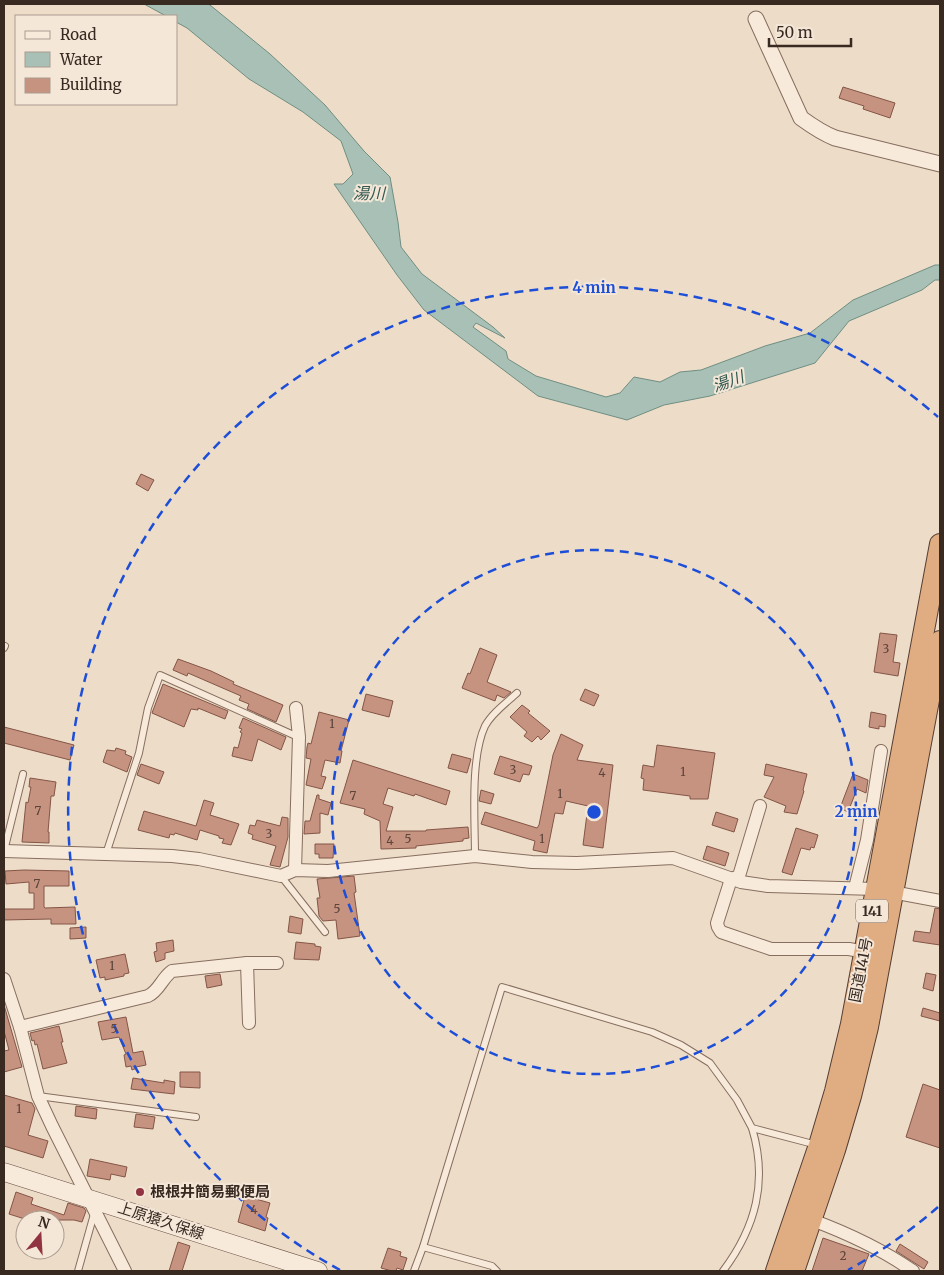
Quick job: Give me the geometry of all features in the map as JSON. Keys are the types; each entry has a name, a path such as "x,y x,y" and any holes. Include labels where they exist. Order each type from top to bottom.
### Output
{"highway":[{"name":"国道141号","path":"776,1271 827,1148 851,1096 868,1026 885,890 940,544"},
{"name":"国道141号","path":"794,1271 812,1220 827,1148 835,1091 851,1024 864,952 885,890 940,641"}],"main road":[{"name":"上原猿久保線","path":"4,1172 92,1204 318,1271"}],"street":[{"path":"756,20 802,118 812,126 834,138 940,164"},
{"path":"295,870 299,737 296,708"},
{"path":"856,888 867,840 881,751"},
{"path":"760,806 739,876 732,879 717,923 718,928 721,932 771,949 849,949 864,952"},
{"path":"4,851 172,856 281,876 295,870 338,870 475,856 532,862 577,863 673,858 732,879 768,886 885,890 940,901"},
{"path":"247,963 249,1023"},
{"path":"20,1027 148,996 154,993 165,976 172,971 247,963 277,963"},
{"path":"4,979 20,1027 38,1096 125,1271"},
{"path":"812,1220 840,1230 902,1263 913,1271"}],"lane":[{"path":"106,854 139,753 148,708 160,675 299,737"},
{"path":"475,856 475,778 480,740 494,713 517,693"},
{"path":"4,851 23,774"},
{"path":"281,876 325,932"},
{"path":"414,1271 502,987 652,1032 681,1045 710,1063 737,1100 752,1128 758,1149 758,1195 753,1215 746,1235 723,1271"},
{"path":"38,1096 196,1117"},
{"path":"752,1128 827,1148"},
{"path":"78,1271 92,1204"},
{"path":"423,1247 492,1266 496,1271"}],"water":[{"name":"湯川","path":"144,4 210,5 270,54 325,105 364,151 390,177 401,247 422,274 493,327 505,338 476,323 473,327 506,351 508,359 536,376 606,397 620,393 634,377 660,382 680,372 701,370 765,346 810,333 853,300 935,265 940,265 940,280 935,280 922,290 849,321 815,363 710,396 664,405 627,420 538,396 424,310 397,275 334,184 343,184 353,174 341,141 303,112 249,79 187,28 178,23 178,15 164,15"}],"building":[{"path":"843,87 895,103 890,118 863,109 864,106 839,98"},
{"path":"141,474 154,480 148,491 136,484"},
{"path":"880,633 897,635 893,662 900,663 898,676 874,672"},
{"path":"480,648 497,655 487,682 511,692 504,698 497,695 495,701 462,688 468,673 470,674"},
{"path":"178,659 211,671 234,682 233,684 283,705 276,722 247,709 249,704 239,700 241,696 188,673 187,676 173,670"},
{"path":"163,684 228,711 225,719 198,708 198,710 191,709 184,727 152,713"},
{"path":"585,689 599,695 594,706 580,700"},
{"path":"366,694 393,701 389,717 362,710"},
{"path":"522,705 530,711 528,713 550,731 541,740 538,736 532,742 524,736 527,732 510,717"},
{"path":"319,712 349,720 340,763 325,760 321,776 326,777 322,789 306,785 311,759 306,758 307,747 308,743 311,744"},
{"path":"871,712 886,715 885,727 879,726 879,729 869,727"},
{"path":"243,718 286,737 281,750 258,739 252,761 232,756 234,747 238,748 242,733 240,732 242,729 239,728"},
{"path":"4,727 74,745 70,760 4,743"},
{"path":"561,734 583,745 577,760 613,765 603,848 583,845 588,806 566,801 563,814 555,813 547,853 533,850 535,841 481,824 485,812 537,828 553,755"},
{"path":"657,745 715,753 708,799 690,799 690,796 643,790 644,779 641,778 643,765 654,767"},
{"path":"116,748 126,751 125,754 132,757 127,772 103,762 107,750 115,751"},
{"path":"452,754 471,759 467,773 448,768"},
{"path":"500,756 532,766 529,775 523,774 520,782 494,774"},
{"path":"353,760 450,791 446,805 415,794 414,796 388,788 383,804 393,807 386,831 426,831 468,827 469,838 463,839 463,841 416,846 416,848 381,849 380,821 364,814 365,809 340,803"},
{"path":"141,764 164,772 159,784 137,775"},
{"path":"766,764 807,774 797,814 784,812 786,806 764,797 774,777 764,775"},
{"path":"853,774 868,780 866,793 857,789 848,812 840,808"},
{"path":"30,778 56,782 54,796 51,796 49,843 22,842 26,802 28,803 31,787 29,787"},
{"path":"481,790 494,794 491,804 479,801"},
{"path":"317,795 319,795 319,799 331,803 328,815 320,813 320,833 304,834 305,821 310,821"},
{"path":"204,800 214,803 210,815 239,824 231,845 222,843 224,839 219,838 219,836 200,830 197,840 175,833 174,835 170,834 169,838 138,830 144,811 196,826"},
{"path":"716,812 738,819 734,832 712,825"},
{"path":"282,817 288,818 288,837 280,867 270,865 276,846 252,839 253,835 248,833 250,825 255,826 257,820 280,826"},
{"path":"796,828 818,835 814,848 811,847 810,850 801,848 792,875 782,872"},
{"path":"315,844 334,844 333,858 319,858 319,854 315,854"},
{"path":"707,846 729,853 725,866 703,859"},
{"path":"5,871 69,871 69,886 44,886 44,907 75,907 76,924 51,924 51,919 4,920 4,909 34,909 34,893 29,893 29,882 6,884"},
{"path":"354,876 356,892 354,893 360,936 338,939 336,920 323,921 319,916 317,898 320,898 317,879"},
{"path":"935,908 940,909 940,945 913,941 915,931 930,933"},
{"path":"290,916 303,919 301,934 288,932"},
{"path":"86,927 86,938 70,939 70,928"},
{"path":"173,940 174,951 165,953 165,959 156,962 154,952 157,951 156,943"},
{"path":"296,942 315,944 315,946 321,947 319,960 294,959"},
{"path":"125,954 129,973 105,980 105,977 100,978 96,960"},
{"path":"926,973 936,975 933,991 923,988"},
{"path":"220,974 222,985 207,988 205,976"},
{"path":"4,1005 22,1067 4,1072 4,1051 9,1050 4,1031"},
{"path":"923,1008 940,1013 940,1021 921,1016"},
{"path":"126,1017 133,1053 143,1051 146,1065 132,1070 131,1066 126,1067 124,1055 126,1054 119,1037 102,1040 98,1022"},
{"path":"59,1026 67,1063 43,1069 37,1044 35,1045 34,1040 32,1041 30,1033"},
{"path":"180,1072 200,1072 200,1088 180,1087"},
{"path":"133,1078 164,1083 164,1080 175,1082 174,1094 131,1089"},
{"path":"923,1084 940,1090 940,1148 906,1137"},
{"path":"4,1095 32,1103 35,1109 28,1135 48,1141 43,1158 4,1146"},
{"path":"76,1106 97,1109 96,1119 75,1116"},
{"path":"136,1114 155,1117 153,1129 134,1127"},
{"path":"90,1159 127,1167 125,1177 111,1174 110,1180 87,1176"},
{"path":"16,1192 33,1198 31,1204 49,1210 15,1210 15,1216 9,1214"},
{"path":"245,1196 270,1203 265,1231 238,1222"},
{"path":"68,1203 84,1208 86,1211 82,1222 65,1220"},
{"path":"823,1238 869,1254 862,1271 812,1271"},
{"path":"178,1242 190,1246 182,1271 169,1271"},
{"path":"900,1244 928,1262 924,1269 896,1251"},
{"path":"388,1248 401,1252 400,1256 407,1258 403,1270 397,1268 396,1271 392,1271 381,1268"}],"place":[{"name":"根根井簡易郵便局","path":"140,1192"}]}
